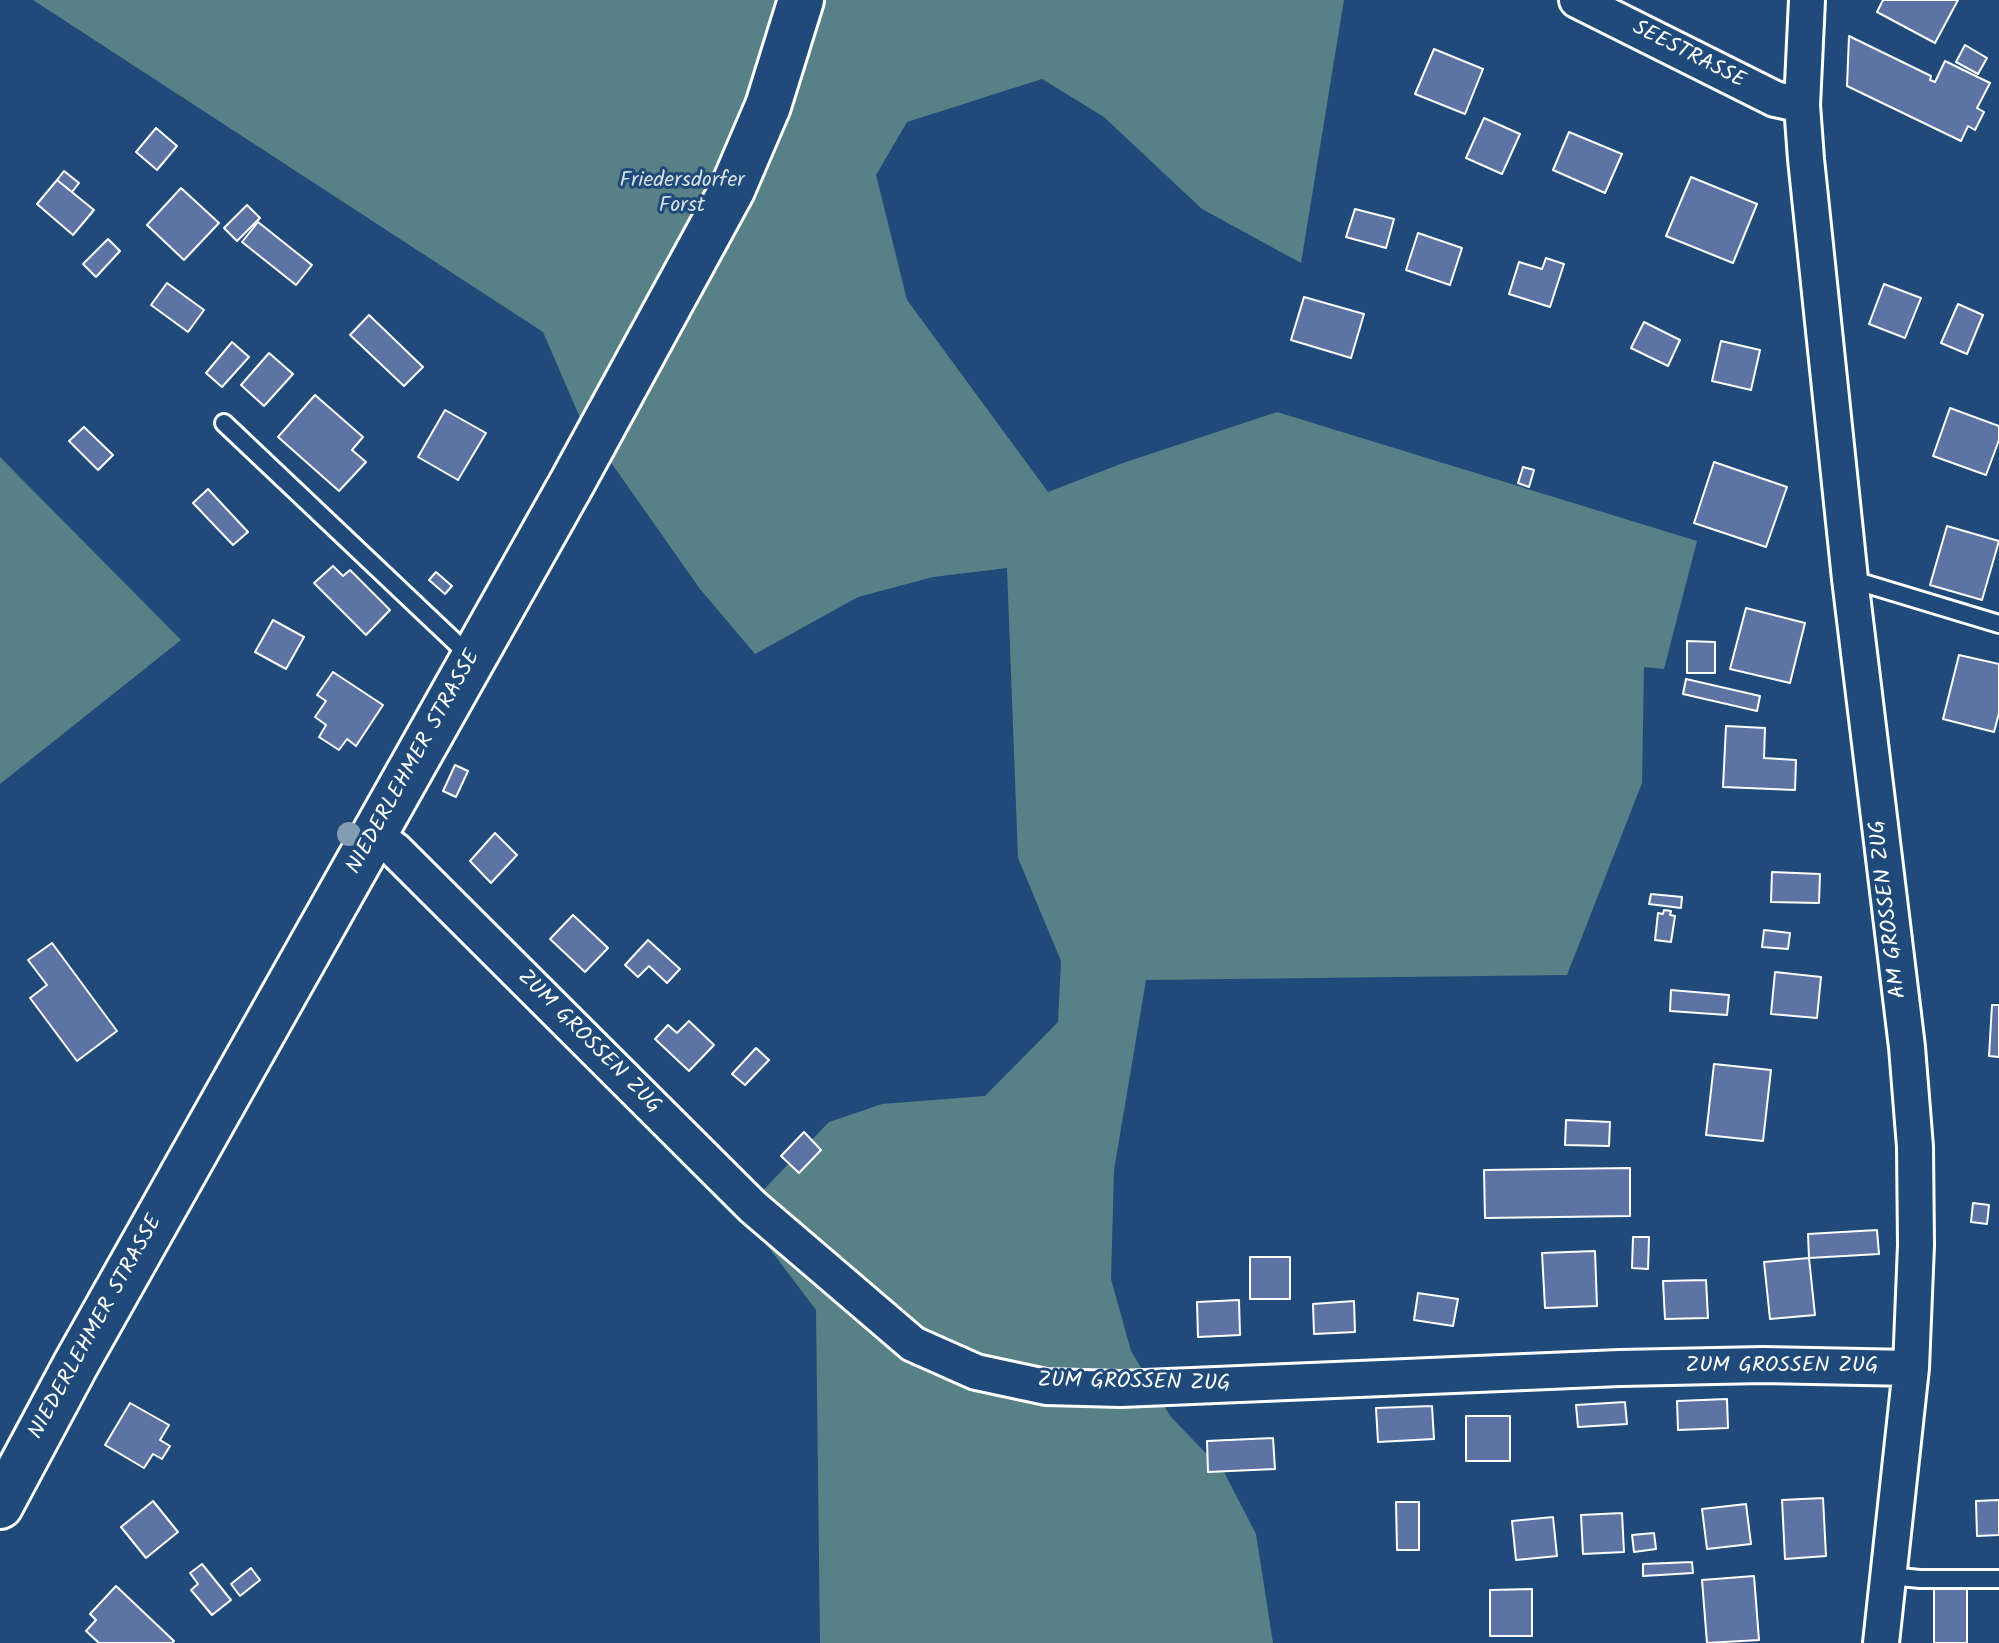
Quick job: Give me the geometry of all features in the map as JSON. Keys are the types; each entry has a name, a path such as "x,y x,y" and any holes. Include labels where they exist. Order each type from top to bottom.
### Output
{"main road":[{"name":"NIEDERLEHMER STRASSE","path":"0,1504 732,190 768,106 800,4"}],"street":[{"name":"SEESTRASSE","path":"1577,0 1775,99 1802,105"},
{"path":"1802,105 1807,0"},
{"name":"AM GROSSEN ZUG","path":"1802,105 1850,579 1907,1047 1914,1133 1916,1245 1911,1368 1881,1643"},
{"name":"ZUM GROSSEN ZUG","path":"375,835 395,850 753,1207 913,1344 976,1372 1046,1387 1121,1389 1620,1368 1763,1365 1911,1368"}],"lane":[{"path":"224,423 473,659"},
{"path":"1850,579 1999,624"},
{"path":"1889,1576 1999,1579"}],"green space":[{"name":"Friedersdorfer Forst","path":"33,0 1344,0 1301,263 1202,209 1104,117 1042,79 907,122 876,175 907,300 1048,492 1123,463 1277,412 1697,541 1664,669 1644,667 1642,783 1567,975 1146,980 1114,1170 1111,1279 1131,1351 1171,1417 1224,1472 1256,1534 1273,1643 820,1643 816,1310 742,1212 829,1122 882,1104 985,1096 1058,1022 1061,961 1018,858 1007,568 933,577 858,597 755,654 700,589 581,420 543,332"},
{"path":"0,457 181,640 0,784"}],"building":[{"path":"1883,0 1958,0 1935,43 1877,12"},
{"path":"1849,36 1931,76 1930,80 1935,82 1945,61 1990,83 1977,108 1984,112 1975,130 1968,126 1961,141 1847,86"},
{"path":"1965,45 1987,58 1978,74 1956,62"},
{"path":"1434,49 1483,69 1465,114 1415,94"},
{"path":"1484,118 1520,134 1502,174 1466,158"},
{"path":"156,128 177,146 157,170 136,152"},
{"path":"1569,132 1622,154 1605,193 1553,170"},
{"path":"64,171 79,183 72,192 57,180"},
{"path":"1691,177 1757,204 1733,263 1666,236"},
{"path":"57,180 94,210 73,235 37,204"},
{"path":"181,188 219,223 184,260 147,225"},
{"path":"247,205 260,218 237,241 224,228"},
{"path":"1355,209 1394,219 1386,248 1346,237"},
{"path":"258,222 312,265 296,285 242,242"},
{"path":"1418,233 1462,248 1450,285 1406,270"},
{"path":"108,239 120,251 96,277 83,264"},
{"path":"1546,258 1564,264 1550,307 1509,294 1519,262 1542,269"},
{"path":"167,283 204,310 188,332 151,305"},
{"path":"1884,284 1921,298 1905,338 1869,324"},
{"path":"1304,297 1364,314 1351,358 1291,340"},
{"path":"1958,304 1983,315 1967,354 1941,343"},
{"path":"369,315 423,367 404,386 350,335"},
{"path":"1644,322 1680,340 1668,366 1631,348"},
{"path":"1721,341 1760,350 1751,390 1712,381"},
{"path":"232,342 249,357 222,387 206,373"},
{"path":"269,353 293,374 264,406 241,385"},
{"path":"315,395 363,437 352,450 366,462 339,491 278,437"},
{"path":"1950,408 1999,426 1999,440 1986,475 1933,456"},
{"path":"445,410 486,433 458,480 418,457"},
{"path":"84,427 113,455 98,470 69,441"},
{"path":"1714,462 1787,487 1766,547 1694,523"},
{"path":"1523,467 1534,470 1529,487 1518,483"},
{"path":"208,489 248,532 233,545 193,503"},
{"path":"1947,526 1999,541 1982,600 1930,585"},
{"path":"333,566 343,576 350,570 390,610 366,635 314,583"},
{"path":"436,572 452,586 445,594 429,580"},
{"path":"1746,608 1805,623 1790,683 1730,669"},
{"path":"273,620 304,637 286,669 255,652"},
{"path":"1687,641 1715,642 1715,673 1687,673"},
{"path":"1959,655 1999,664 1999,713 1994,732 1943,719"},
{"path":"333,672 383,705 356,746 347,739 339,750 319,737 326,725 315,717 326,701 317,695"},
{"path":"1686,679 1760,696 1757,711 1683,694"},
{"path":"1726,726 1765,728 1764,758 1796,760 1795,790 1723,787"},
{"path":"455,765 468,771 456,797 443,791"},
{"path":"495,833 517,855 491,883 470,861"},
{"path":"1772,872 1820,874 1819,903 1771,902"},
{"path":"1651,894 1682,897 1681,908 1649,904"},
{"path":"1664,910 1671,911 1670,915 1675,916 1671,942 1655,940 1658,913 1663,914"},
{"path":"573,915 608,948 585,972 550,939"},
{"path":"1764,930 1790,933 1788,949 1762,947"},
{"path":"648,940 680,969 667,983 649,966 638,977 625,965"},
{"path":"52,943 117,1031 77,1061 30,998 47,985 28,960"},
{"path":"1775,972 1821,977 1817,1018 1771,1014"},
{"path":"1671,990 1729,995 1727,1015 1670,1011"},
{"path":"1992,1005 1999,1005 1999,1057 1989,1056"},
{"path":"689,1021 714,1045 689,1071 655,1039 668,1025 677,1033"},
{"path":"756,1048 769,1060 745,1085 732,1074"},
{"path":"1714,1064 1771,1070 1763,1141 1706,1135"},
{"path":"1566,1120 1610,1122 1609,1146 1565,1145"},
{"path":"804,1132 821,1150 799,1173 781,1156"},
{"path":"1630,1168 1630,1216 1485,1218 1484,1170"},
{"path":"1973,1203 1989,1205 1987,1224 1971,1222"},
{"path":"1877,1230 1879,1254 1809,1258 1808,1234"},
{"path":"1633,1237 1649,1237 1648,1269 1632,1268"},
{"path":"1595,1251 1597,1306 1545,1308 1542,1253"},
{"path":"1250,1257 1290,1257 1290,1299 1250,1299"},
{"path":"1809,1258 1815,1315 1770,1319 1764,1262"},
{"path":"1706,1280 1708,1318 1665,1319 1663,1281"},
{"path":"1418,1293 1458,1299 1453,1326 1414,1320"},
{"path":"1239,1300 1240,1335 1198,1337 1197,1302"},
{"path":"1354,1301 1355,1332 1314,1334 1313,1304"},
{"path":"1727,1399 1728,1428 1678,1430 1677,1401"},
{"path":"1625,1402 1627,1424 1578,1427 1576,1405"},
{"path":"130,1403 169,1425 160,1440 170,1446 162,1459 153,1454 144,1468 105,1445"},
{"path":"1432,1406 1434,1439 1378,1442 1376,1408"},
{"path":"1466,1416 1510,1416 1510,1461 1466,1461"},
{"path":"1273,1438 1275,1469 1208,1472 1207,1441"},
{"path":"1823,1498 1826,1556 1785,1559 1782,1500"},
{"path":"1999,1500 1999,1535 1977,1536 1976,1501"},
{"path":"153,1501 178,1532 146,1558 121,1527"},
{"path":"1396,1502 1419,1502 1419,1550 1397,1550"},
{"path":"1746,1504 1751,1544 1707,1549 1702,1509"},
{"path":"1622,1513 1624,1552 1583,1554 1581,1515"},
{"path":"1553,1517 1557,1556 1516,1560 1512,1521"},
{"path":"1654,1533 1656,1549 1634,1552 1632,1535"},
{"path":"1692,1562 1693,1573 1643,1576 1643,1564"},
{"path":"202,1564 231,1600 212,1615 191,1590 198,1584 190,1573"},
{"path":"251,1568 260,1580 240,1596 231,1584"},
{"path":"1754,1576 1759,1640 1707,1643 1702,1580"},
{"path":"116,1586 174,1641 99,1643 86,1631 96,1620 90,1614"},
{"path":"1532,1589 1532,1636 1490,1636 1490,1590"},
{"path":"1934,1589 1967,1589 1967,1643 1934,1643"}]}
